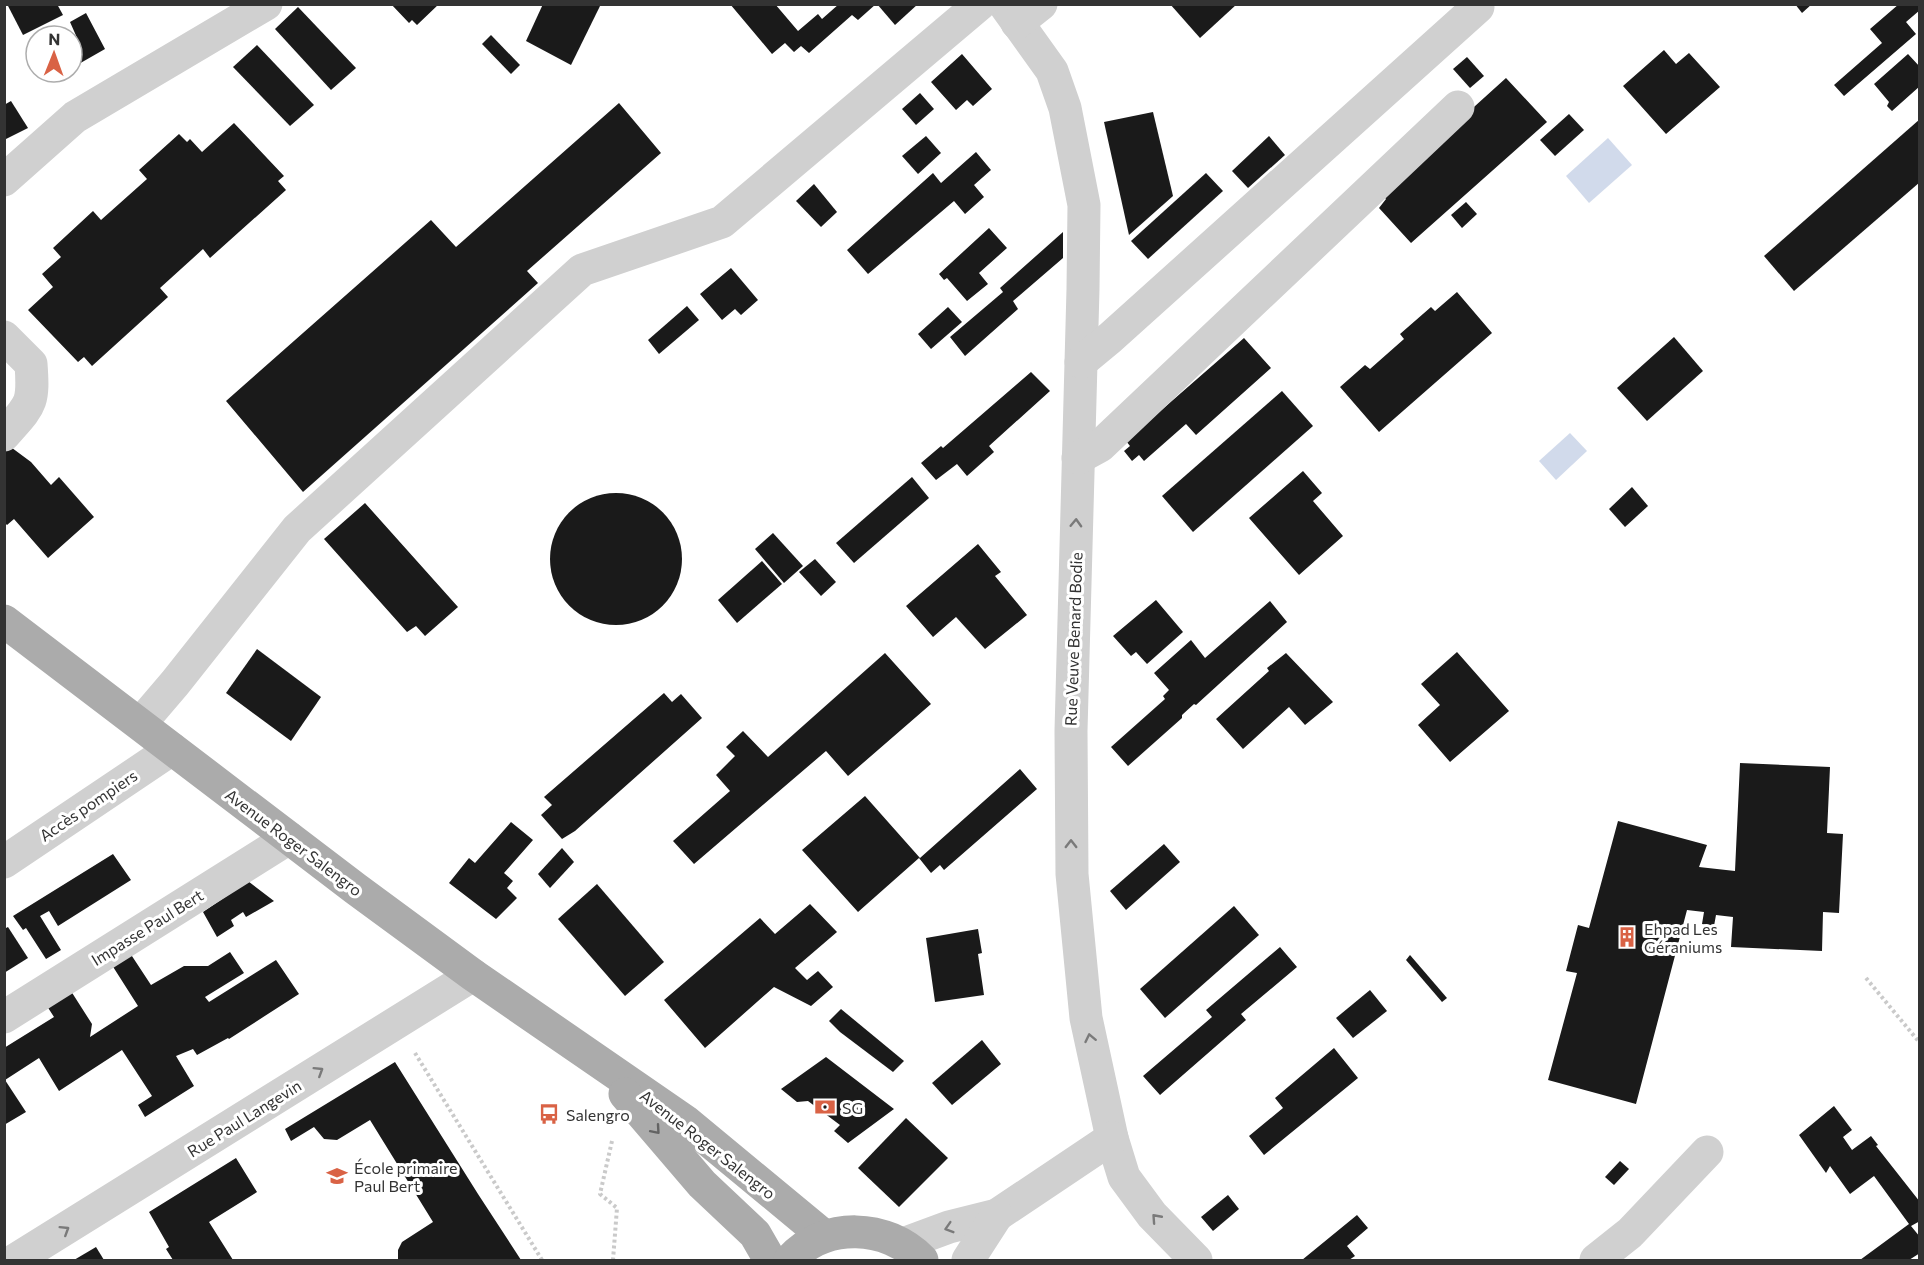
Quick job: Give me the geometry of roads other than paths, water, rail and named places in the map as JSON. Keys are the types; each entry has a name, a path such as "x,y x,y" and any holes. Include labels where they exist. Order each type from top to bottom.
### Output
{"main road":[{"name":"Avenue Roger Salengro","path":"4,621 356,889 473,975 685,1121 824,1236"},
{"name":"Avenue Roger Salengro","path":"590,1054 702,1184 755,1234 770,1260"},
{"path":"790,1260 798,1251 824,1236 851,1231 878,1233 913,1252"}],"street":[{"path":"4,180 75,117 266,4"},
{"path":"140,724 297,529 582,270 722,222 980,4"},
{"path":"1081,362 1110,339 1478,7"},
{"name":"Rue Veuve Benard Bodie","path":"1025,9 1052,71 1065,108 1082,194 1084,217 1071,731 1072,874 1086,1018 1112,1138 1124,1177 1152,1215 1196,1260"},
{"path":"1078,458 1100,446 1458,107"},
{"path":"4,338 32,364 33,391 29,406 4,435"},
{"name":"Accès pompiers","path":"4,862 172,748"},
{"name":"Impasse Paul Bert","path":"4,1017 289,838"},
{"name":"Rue Paul Langevin","path":"15,1260 473,975"},
{"path":"913,1252 949,1227 997,1215 1112,1138"},
{"path":"1596,1260 1630,1233 1707,1152"},
{"path":"968,1260 997,1215"}],"water":[{"path":"1608,138 1632,165 1589,203 1566,176"},
{"path":"1570,433 1587,451 1556,480 1539,461"}],"place":[{"name":"Ehpad Les Géraniums","path":"1627,937"},
{"name":"SG","path":"825,1107"},
{"name":"Salengro","path":"549,1114"},
{"name":"École primaire Paul Bert","path":"337,1176"}]}
